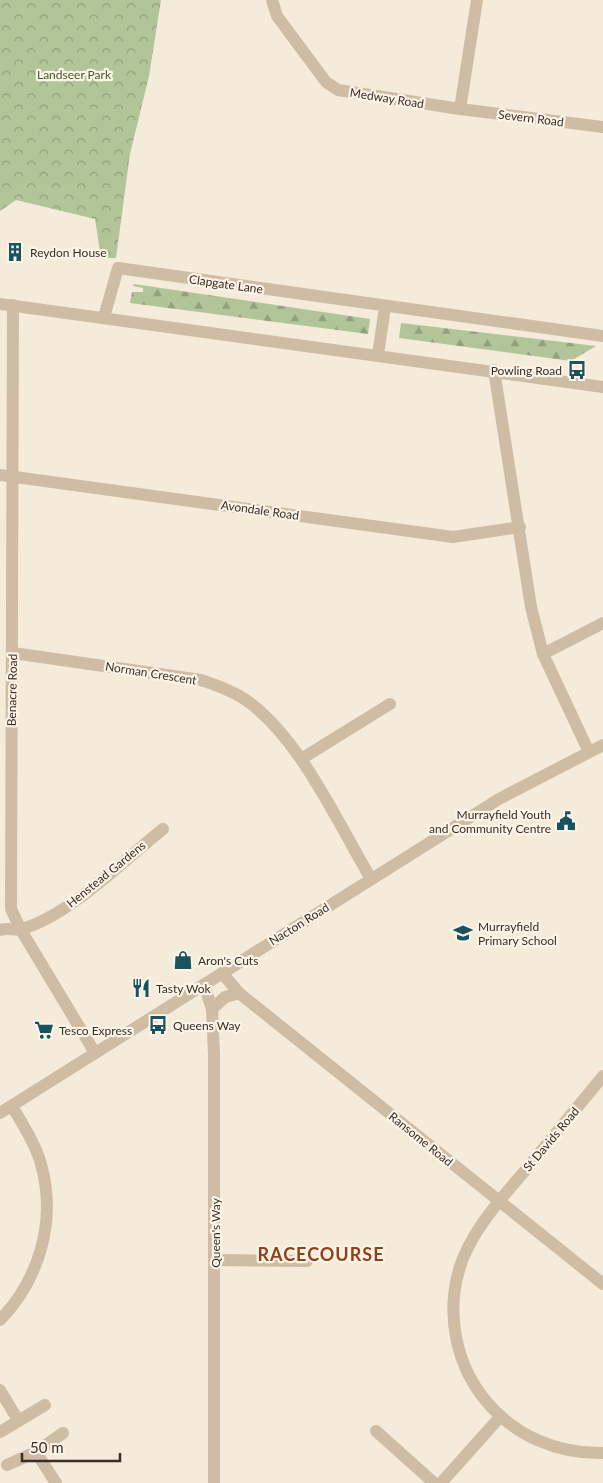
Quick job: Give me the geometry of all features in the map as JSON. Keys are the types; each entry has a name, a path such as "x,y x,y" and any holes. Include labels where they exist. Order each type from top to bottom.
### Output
{"street":[{"name":"Medway Road","path":"272,0 277,16 326,82 338,90 460,109"},
{"path":"460,109 478,0"},
{"name":"Severn Road","path":"460,109 603,127"},
{"name":"Clapgate Lane","path":"104,318 118,268 603,336"},
{"path":"6,304 494,370 603,387"},
{"name":"Benacre Road","path":"6,304 6,476 13,653 6,674 5,862 11,909 21,930 95,1053"},
{"path":"378,355 386,306"},
{"path":"494,370 531,607 543,654 589,752"},
{"name":"Avondale Road","path":"6,476 453,537 520,527"},
{"path":"543,654 603,623"},
{"name":"Norman Crescent","path":"13,653 201,680 218,686 249,702 276,726 301,759 371,879"},
{"path":"301,759 390,704"},
{"name":"Nacton Road","path":"0,1113 499,799 603,745"},
{"name":"Henstead Gardens","path":"21,930 65,908 162,829"},
{"path":"0,930 6,927 21,930"},
{"name":"Ransome Road","path":"222,973 239,993 603,1284"},
{"name":"Queen's Way","path":"204,985 212,1009 215,1260 214,1483"},
{"path":"212,1009 225,997 239,993"},
{"name":"St Davids Road","path":"603,1076 499,1202 470,1243 459,1270 453,1306 454,1334 462,1361 476,1389 500,1417 516,1429 558,1447 586,1453 603,1453"},
{"path":"0,1320 27,1283 36,1266 45,1232 47,1212 42,1166 33,1143 12,1106"},
{"path":"215,1260 307,1261"},
{"path":"0,1390 18,1420"},
{"path":"0,1432 45,1405"},
{"path":"441,1483 500,1417"},
{"path":"376,1431 434,1483"},
{"path":"6,1465 36,1452 63,1433"},
{"path":"36,1452 56,1483"}],"green space":[{"name":"Landseer Park","path":"0,0 161,0 149,76 130,154 116,258 101,258 95,219 16,200 0,211"},
{"path":"134,284 370,319 368,334 130,303 132,292 143,292 143,288 133,286"},
{"path":"401,323 596,346 571,361 399,338"}],"place":[{"name":"Reydon House","path":"15,252"},
{"name":"Powling Road","path":"577,370"},
{"name":"Murrayfield Youth and Community Centre","path":"566,821"},
{"name":"Murrayfield Primary School","path":"463,933"},
{"name":"Aron's Cuts","path":"183,960"},
{"name":"Tasty Wok","path":"141,988"},
{"name":"Queens Way","path":"158,1025"},
{"name":"Tesco Express","path":"44,1030"}],"district":[{"name":"RACECOURSE","path":"321,1254"}]}
